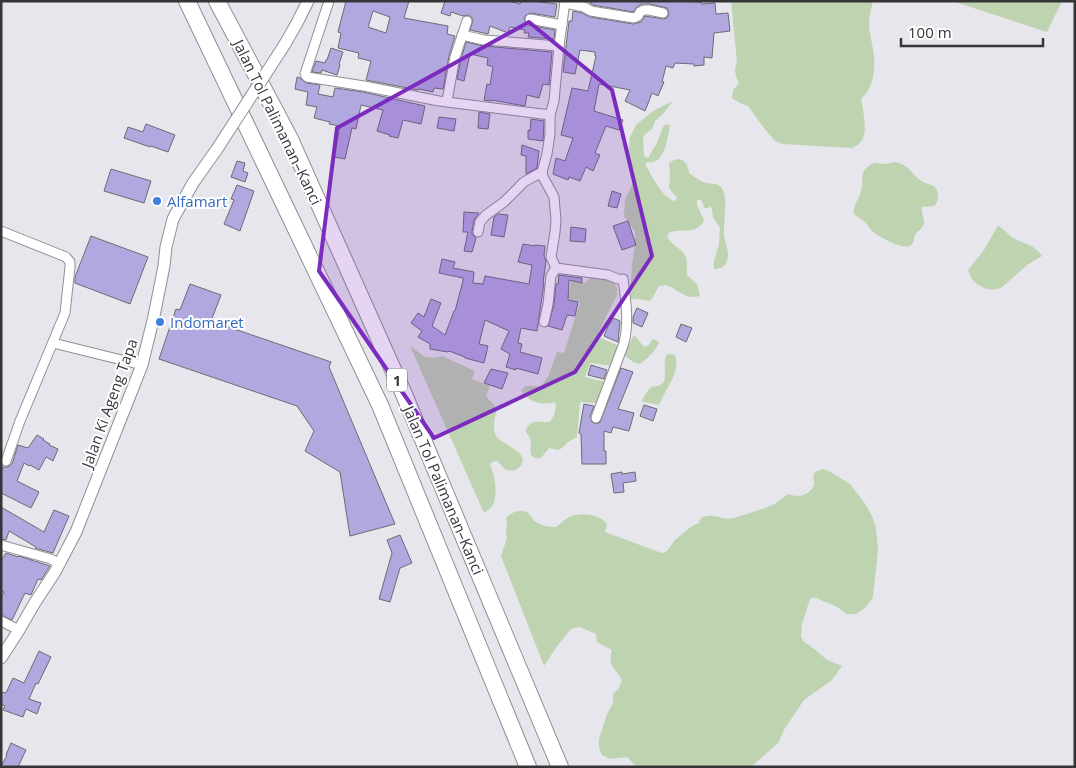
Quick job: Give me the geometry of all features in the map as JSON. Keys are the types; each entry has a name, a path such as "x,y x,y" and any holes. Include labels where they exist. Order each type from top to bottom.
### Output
{"highway":[{"name":"Jalan Tol Palimanan–Kanci","path":"187,1 380,405 528,767"},
{"name":"Jalan Tol Palimanan–Kanci","path":"218,1 290,139 395,374 560,767"}],"street":[{"name":"Jalan Ki Ageng Tapa","path":"1,658 60,564 76,532 142,364 154,316 173,219 193,183 285,44 308,1"},
{"path":"329,1 306,71 307,77 447,101 550,115"},
{"path":"556,268 550,257 556,220 554,197 542,172 550,134 550,115 554,101 565,2 591,11 634,18 644,10 663,13"},
{"path":"530,19 562,25"},
{"path":"447,101 455,57 467,21"},
{"path":"462,35 484,40 559,46"},
{"path":"478,232 480,222 486,215 504,202 524,182 542,172"},
{"path":"1,231 61,254 69,260 70,267 65,313 20,421 6,461"},
{"path":"556,268 608,275 620,279 626,297 626,333 624,344 596,418"},
{"path":"544,322 552,276 556,268"},
{"path":"52,343 142,364"},
{"path":"1,545 51,559 60,564"},
{"path":"1,621 19,630"}],"highlighted area":[{"path":"529,22 612,90 652,256 575,372 434,438 319,271 337,128"}],"green space":[{"path":"731,1 873,1 869,24 874,58 874,73 870,87 861,99 865,128 863,139 860,143 852,148 783,144 775,141 748,106 732,98 733,90 739,83 735,72 737,62"},
{"path":"952,1 1062,1 1047,32"},
{"path":"673,101 643,138 644,156 648,158 657,143 663,127 666,124 670,126 664,150 658,160 645,164 666,196 675,201 677,198 669,188 669,163 676,159 685,162 689,173 697,179 721,187 725,197 724,234 728,258 724,266 714,269 720,228 713,217 710,206 704,208 701,200 697,200 697,205 704,220 702,224 694,229 670,232 667,236 685,255 687,275 697,284 700,296 688,296 664,285 659,286 649,301 630,299 635,232 624,216 625,199 634,181 628,153 630,137 636,125 653,111"},
{"path":"893,162 903,165 923,182 935,187 938,195 934,206 922,207 924,221 922,228 915,235 912,244 906,247 878,236 864,221 854,214 854,207 862,189 864,170 876,163 887,164"},
{"path":"999,226 1013,238 1033,247 1042,256 1027,265 1001,288 993,290 977,284 971,278 968,270 984,250"},
{"path":"594,275 612,279 617,288 617,295 598,336 622,347 613,366 590,363 585,377 605,382 596,403 580,402 577,437 558,450 549,448 541,458 537,458 532,456 531,441 526,429 534,422 550,422 556,405 555,402 545,404 535,402 527,398 521,390 526,386 541,386 548,377 557,352 564,353 580,302 568,299 571,281 585,283"},
{"path":"634,335 644,347 648,346 653,339 659,342 651,354 640,364 633,362 624,355"},
{"path":"410,346 425,357 435,358 442,356 475,371 472,379 490,386 486,396 497,409 494,426 496,436 521,455 523,460 521,465 514,471 506,470 497,461 492,462 490,465 496,490 493,505 484,513"},
{"path":"667,354 675,355 676,367 659,405 641,401 650,388 659,386 664,382"},
{"path":"823,469 850,484 866,505 876,528 878,550 873,597 866,607 856,614 847,614 837,607 814,597 810,599 802,624 801,636 803,641 827,660 842,666 832,680 804,700 785,728 778,743 751,767 637,767 627,757 610,759 602,755 599,739 607,714 613,703 613,694 619,688 622,680 611,664 612,650 597,642 596,634 580,627 571,629 544,666 501,556 507,538 506,518 514,512 523,511 528,513 538,523 556,527 569,517 579,515 595,516 607,524 605,532 663,553 667,551 675,540 692,526 699,523 700,519 704,516 734,518 772,505 789,494 800,496 805,494 813,487 815,472"}],"building":[{"path":"346,1 409,1 404,18 448,26 447,34 455,36 443,89 434,88 433,92 366,80 371,61 358,58 359,53 338,48 341,33 338,32","holes":["373,11 390,17 386,33 368,27"]},
{"path":"445,1 509,1 520,4 521,1 532,1 557,4 555,17 531,13 524,18 528,25 555,30 554,39 528,37 529,33 524,33 525,30 510,27 508,33 490,26 488,34 470,30 473,20 469,15 463,16 451,12 450,16 441,13"},
{"path":"591,1 715,3 716,14 728,13 730,31 714,33 712,58 704,57 704,65 694,66 694,64 675,63 673,68 666,66 662,82 664,82 658,96 652,93 645,111 625,101 630,90 599,84 594,111 623,120 619,130 606,126 595,153 600,155 593,171 586,167 580,181 569,177 568,180 553,174 556,158 565,161 573,138 561,135 572,88 588,91 596,56 595,52 580,50 575,74 563,72 569,21 572,21 573,11 590,17 633,24 641,22 645,16 664,19 669,14 667,8 650,4 641,4 633,12 593,5 590,3"},
{"path":"466,42 483,46 552,52 549,85 543,84 539,98 527,95 525,106 484,100 487,84 490,85 493,67 487,65 488,58 470,54 464,81 457,79"},
{"path":"331,48 343,52 337,75 322,70 321,73 312,72 316,61 325,63"},
{"path":"297,77 306,83 320,85 318,94 333,97 335,88 363,92 425,106 421,124 403,120 398,138 389,136 377,131 383,110 361,105 356,129 352,128 345,159 334,157 340,126 314,118 317,107 306,105 308,92 295,89"},
{"path":"479,112 490,114 488,129 478,128"},
{"path":"439,117 456,119 454,131 437,128"},
{"path":"531,119 544,121 543,141 528,139"},
{"path":"146,124 175,135 168,152 124,138 128,127 143,132"},
{"path":"522,145 539,151 537,168 526,174 526,156 521,155"},
{"path":"237,161 245,163 243,171 248,173 245,182 231,177"},
{"path":"111,169 151,181 144,203 104,191"},
{"path":"237,185 254,191 240,231 224,224 234,200 231,199"},
{"path":"612,191 621,194 617,208 608,206"},
{"path":"464,212 479,213 474,220 472,231 476,238 472,252 464,251 468,232 463,232"},
{"path":"498,214 508,215 504,237 491,235 494,217"},
{"path":"628,221 636,245 622,250 613,226"},
{"path":"571,227 586,229 585,242 570,241"},
{"path":"91,236 148,257 130,304 75,283 75,277"},
{"path":"523,244 545,246 544,283 537,331 521,328 518,343 522,344 520,352 542,358 538,374 506,367 510,354 501,349 509,331 485,320 479,344 488,346 484,363 449,351 430,349 430,344 418,337 422,331 411,323 418,313 424,317 431,299 441,303 432,326 445,335 455,311 463,278 439,273 442,259 455,262 453,268 474,272 473,283 483,284 485,276 529,284 532,265 518,262"},
{"path":"559,275 582,278 582,283 569,280 568,300 578,302 575,316 567,315 562,330 548,326"},
{"path":"190,284 221,295 211,321 331,362 329,367 395,524 350,536 340,472 305,451 314,431 297,406 159,359 176,309 180,310"},
{"path":"637,308 648,313 642,327 633,323 633,317"},
{"path":"613,318 620,321 618,342 604,336"},
{"path":"681,324 692,328 686,342 676,337"},
{"path":"591,365 607,370 604,379 588,375"},
{"path":"621,368 633,372 618,409 634,413 629,431 613,427 611,433 604,431 606,464 582,464 581,434 579,433 584,404 594,406 590,416 592,422 597,424 600,422"},
{"path":"491,369 508,373 502,389 484,383"},
{"path":"644,405 657,409 653,421 640,416"},
{"path":"37,435 49,445 58,449 53,461 46,457 39,470 24,463 17,481 39,492 31,508 1,493 1,472 3,467 8,467 12,464 18,445 28,448"},
{"path":"622,472 622,474 635,472 636,481 623,483 624,492 614,493 611,474"},
{"path":"1,507 44,532 54,510 69,516 53,553 35,548 9,531 6,540 1,539"},
{"path":"400,535 412,563 400,568 390,602 379,599 392,553 387,540"},
{"path":"6,553 50,566 41,580 38,579 31,595 25,593 12,620 1,615 1,598 4,592 1,591 1,561"},
{"path":"39,651 51,657 29,699 41,703 37,714 26,709 23,717 3,710 5,706 1,704 1,692 6,693 13,678 24,683"},
{"path":"11,743 26,750 18,767 1,767 7,755"}],"place":[{"name":"Alfamart","path":"157,201"},
{"name":"Indomaret","path":"160,322"}]}
